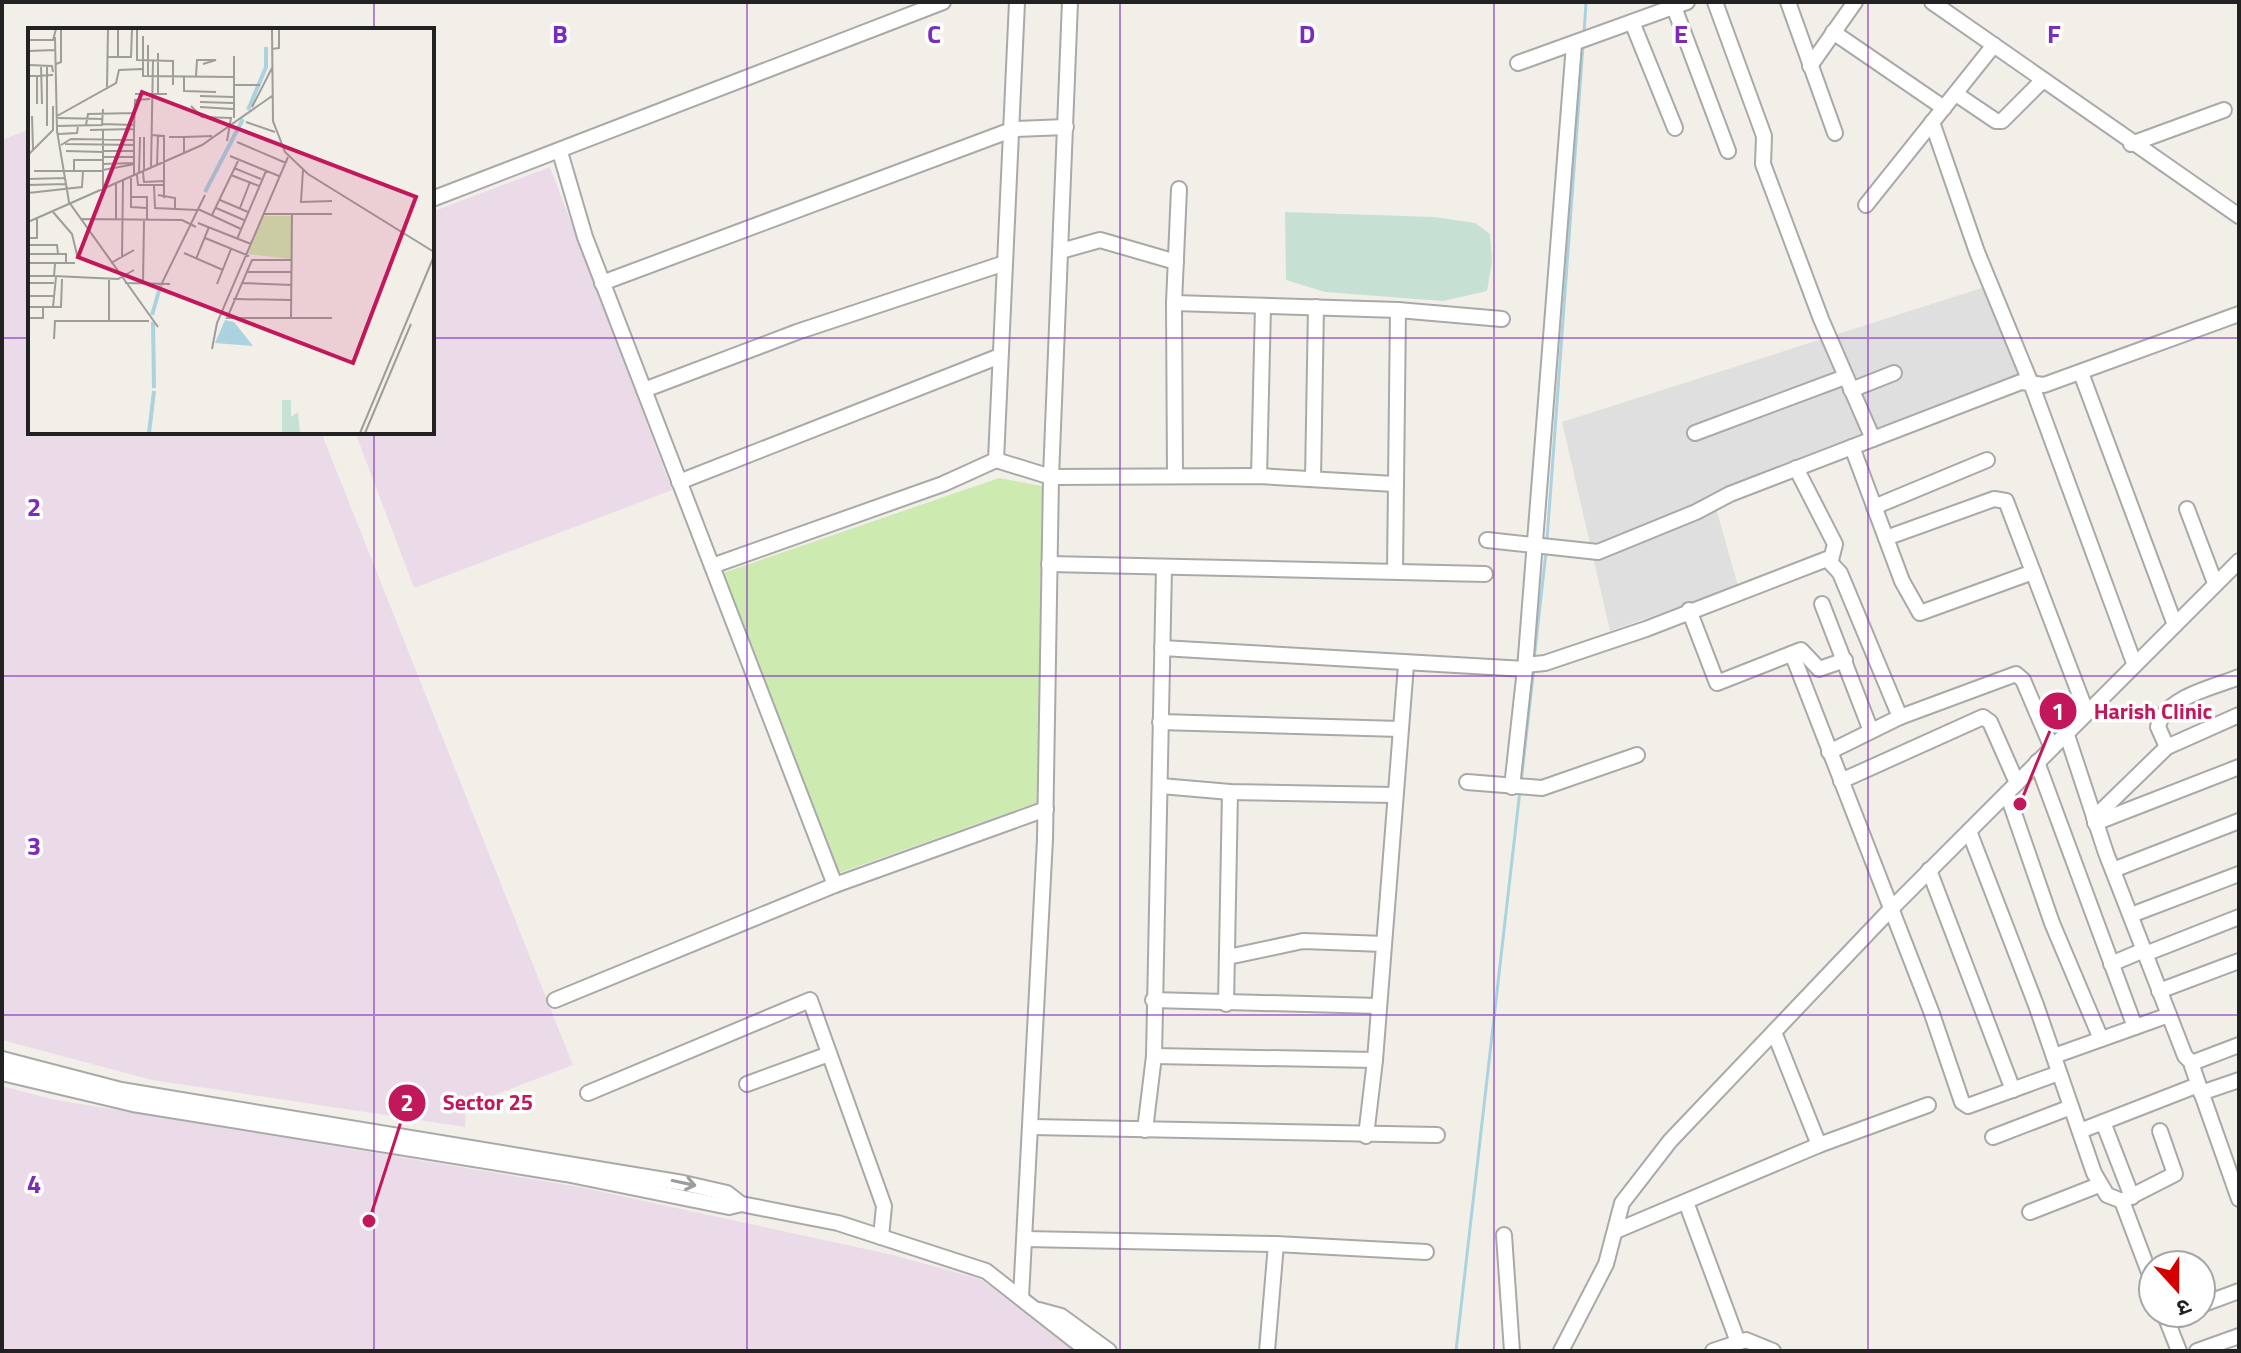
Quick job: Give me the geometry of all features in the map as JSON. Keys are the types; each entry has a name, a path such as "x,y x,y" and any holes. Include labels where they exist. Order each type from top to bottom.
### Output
{"street":[{"path":"434,198 943,2"},
{"path":"996,460 1014,129 1017,2"},
{"path":"1021,1297 1046,809 1051,477 1070,2"},
{"path":"1715,2 1764,136 1761,160 1848,384 1873,439"},
{"path":"1788,2 1835,133"},
{"path":"1810,66 1855,2"},
{"path":"1932,2 2131,144 2239,216"},
{"path":"1518,63 1680,4 1728,151"},
{"path":"1632,22 1675,128"},
{"path":"1833,32 1944,108"},
{"path":"1519,787 1543,547 1581,41"},
{"path":"1866,205 1994,45"},
{"path":"1956,94 1996,121 2002,121 2043,80"},
{"path":"2131,144 2224,110"},
{"path":"1932,122 1996,301 2032,386 2134,663"},
{"path":"602,283 1014,129 1066,127"},
{"path":"560,152 602,283 835,885"},
{"path":"1175,476 1174,303 1179,189"},
{"path":"1061,251 1100,240 1176,262"},
{"path":"644,390 797,332 1005,263"},
{"path":"1174,303 1398,310 1502,319"},
{"path":"1259,476 1263,306"},
{"path":"1313,479 1316,307"},
{"path":"1395,571 1398,310"},
{"path":"1487,540 1590,553 1607,549 1796,468 2021,382 2032,386 2081,373 2239,314"},
{"path":"679,482 1000,356"},
{"path":"1695,433 1848,384 1894,373"},
{"path":"2081,373 2175,625"},
{"path":"1852,447 1902,581 1920,613 2033,572"},
{"path":"712,566 957,479 996,460 1051,477 1259,476 1394,484"},
{"path":"1874,507 1987,460"},
{"path":"1796,468 1834,540 1836,549 1831,560"},
{"path":"1886,538 2003,499 2086,711"},
{"path":"2187,509 2215,583"},
{"path":"1162,648 1406,665 1530,666 1646,629 1814,562 1831,560"},
{"path":"1831,560 1840,573 1900,717"},
{"path":"1561,1351 1606,1264 1618,1230 1622,1203 1639,1178 1889,911 2239,561"},
{"path":"1049,564 1485,574"},
{"path":"1145,1130 1154,1056 1164,567"},
{"path":"1822,604 1871,731"},
{"path":"1689,610 1717,683 1805,651 1819,669 1845,660"},
{"path":"1793,656 1889,911 1931,1011 1962,1102 1968,1106 2059,1073"},
{"path":"1366,1136 1375,1060 1406,665"},
{"path":"1829,752 1900,717 2019,675 2052,748"},
{"path":"2167,747 2158,727 2163,715 2188,697 2239,677"},
{"path":"2094,820 2167,747 2239,715"},
{"path":"1841,781 1983,717 1990,722 2052,923 2101,1039"},
{"path":"1160,722 1400,729"},
{"path":"2066,732 2094,820 2185,1056 2193,1064 2239,1199"},
{"path":"1467,782 1519,787 1558,784 1637,755"},
{"path":"2037,762 2135,1027"},
{"path":"2094,820 2239,767"},
{"path":"1161,786 1230,792 1394,795"},
{"path":"1226,1004 1230,792"},
{"path":"555,1000 835,885 1046,809"},
{"path":"2113,870 2239,821"},
{"path":"1969,831 2099,1185 2107,1195 2127,1199 2175,1174 2160,1131"},
{"path":"1929,870 2013,1090"},
{"path":"2131,915 2239,874"},
{"path":"2111,964 2239,917"},
{"path":"1228,957 1303,941 1384,944"},
{"path":"2159,991 2239,961"},
{"path":"588,1093 810,1000 884,1206 881,1237"},
{"path":"1153,1000 1379,1006"},
{"path":"2054,1056 2169,1015"},
{"path":"1774,1032 1819,1145"},
{"path":"2193,1064 2239,1045"},
{"path":"747,1084 829,1054"},
{"path":"1154,1056 1375,1060"},
{"path":"2,1059 121,1090 683,1183 727,1193 741,1204"},
{"path":"2,1073 143,1106 600,1179 729,1207 741,1204 838,1223 986,1271 1039,1310 1061,1316 1109,1351"},
{"path":"2080,1131 2200,1089 2239,1080"},
{"path":"1618,1230 1819,1145 1928,1105"},
{"path":"1993,1137 2071,1107"},
{"path":"2103,1122 2142,1249"},
{"path":"1032,1127 1366,1136 1437,1135"},
{"path":"2030,1212 2099,1185"},
{"path":"1686,1202 1738,1342"},
{"path":"1504,1235 1512,1351"},
{"path":"1025,1239 1276,1244 1426,1252"},
{"path":"1267,1351 1276,1244"},
{"path":"2217,1299 2239,1291"},
{"path":"1039,1310 1043,1318 1088,1351"},
{"path":"2170,1329 2179,1351"},
{"path":"2197,1351 2239,1336"},
{"path":"1713,1351 1749,1340 1773,1351"}],"shaded area":[{"path":"28,130 28,434 322,434 573,1065 465,1106 465,1127 152,1080 2,1040 2,140"},
{"path":"550,167 672,490 414,588 356,434 434,434 434,211"},
{"path":"1985,287 2022,380 1713,497 1738,586 1610,631 1562,422"},
{"path":"2,1086 51,1099 580,1187 893,1255 980,1279 1078,1351 2,1351"}],"green space":[{"path":"1285,212 1434,217 1475,223 1490,234 1492,261 1487,291 1443,301 1325,292 1286,280"},
{"path":"999,478 1042,486 1038,802 839,873 723,573"}],"waterway":[{"path":"1584,34 1586,2"},
{"path":"1547,540 1583,45"},
{"path":"1534,660 1546,552"},
{"path":"1521,783 1534,667"},
{"path":"1456,1351 1520,790"}],"place":[{"name":"Harish Clinic","path":"2020,804"},
{"name":"Sector 25","path":"369,1221"}]}
